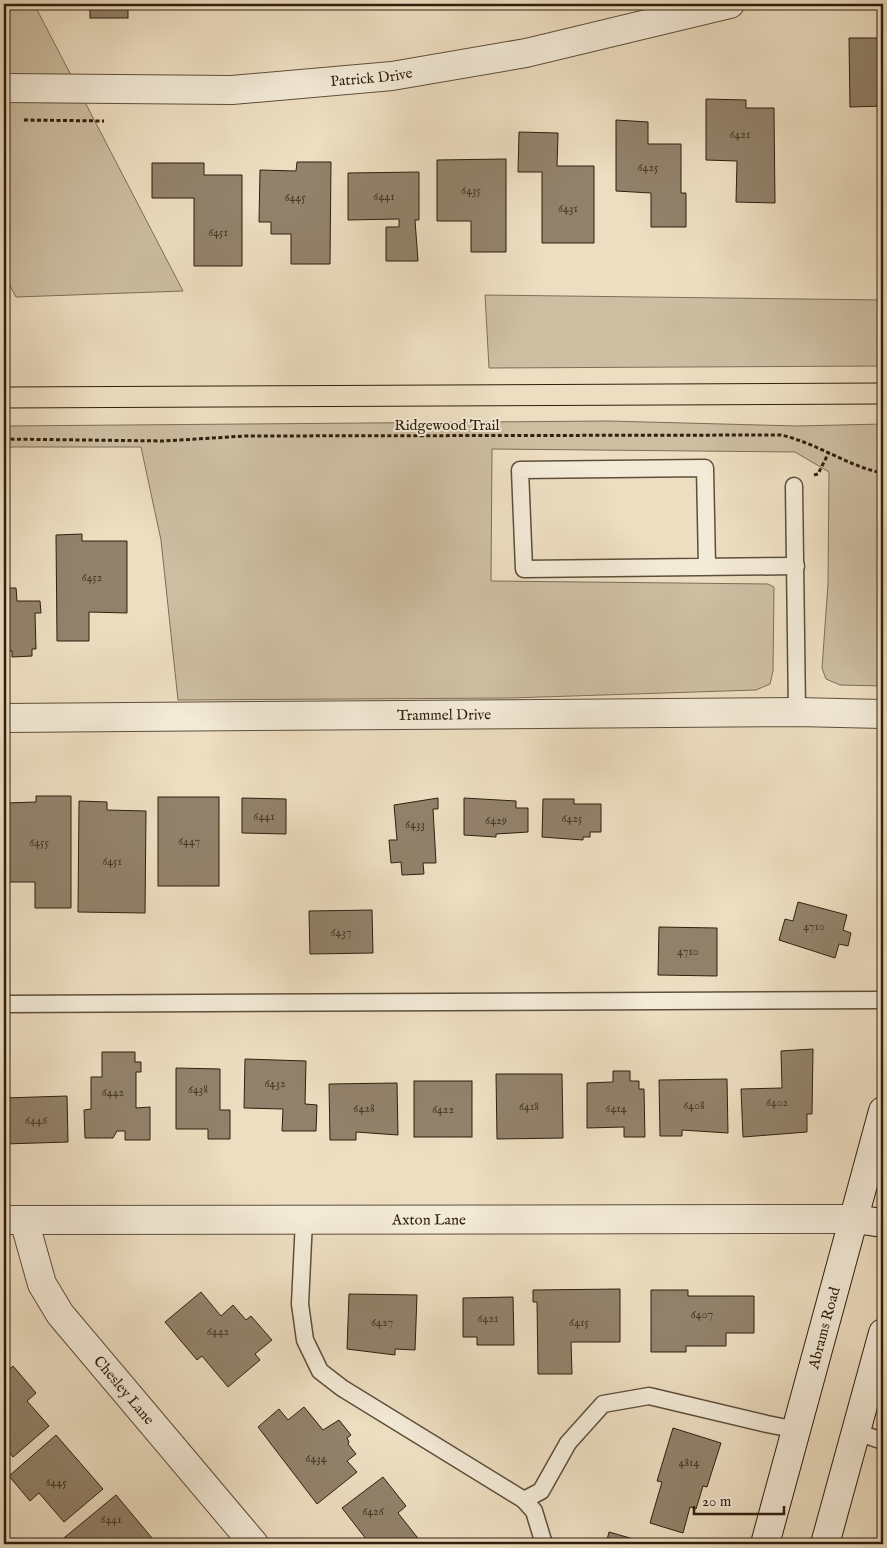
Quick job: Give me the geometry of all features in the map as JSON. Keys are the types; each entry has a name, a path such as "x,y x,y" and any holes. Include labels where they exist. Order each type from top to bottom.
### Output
{"street":[{"name":"Patrick Drive","path":"4,88 232,90 392,76 526,54 730,4"},
{"name":"Trammel Drive","path":"4,718 797,712 883,714"},
{"name":"Abrams Road","path":"765,1544 883,1111"},
{"name":"Axton Lane","path":"14,1220 854,1219 883,1223"},
{"name":"Chesley Lane","path":"14,1220 42,1284 60,1314 254,1544"},
{"path":"825,1544 883,1333"}],"lane":[{"path":"707,568 704,468 520,470 524,569 707,568 796,566"},
{"path":"794,486 797,712"},
{"path":"4,1004 883,1000"},
{"path":"304,1220 300,1304 305,1340 320,1371 342,1388 524,1500 534,1511 544,1544"},
{"path":"524,1500 541,1491 568,1443 602,1404 648,1396 796,1430"},
{"path":"856,1432 883,1441"}],"path":[{"path":"22,120 104,121"},
{"name":"Ridgewood Trail","path":"4,439 164,442 245,436 781,436 799,439 865,468 883,473"}],"shaded area":[{"path":"4,4 34,4 183,291 16,297 4,275"},
{"path":"485,295 883,300 883,366 489,368"},
{"path":"609,421 797,426 883,424 883,686 840,685 826,679 822,668 828,584 829,472 795,452 492,449 491,581 768,584 774,587 773,671 770,684 756,690 511,698 178,700 161,540 141,447 4,447 4,426"}],"building":[{"path":"90,4 128,4 128,18 90,18"},
{"path":"849,38 883,38 883,106 850,107"},
{"path":"706,99 746,100 746,108 774,108 775,203 736,202 737,161 706,160"},
{"path":"616,120 648,122 648,144 681,144 681,193 686,193 686,227 651,227 651,193 616,191"},
{"path":"519,132 558,133 557,166 594,166 594,243 542,243 542,172 518,172"},
{"path":"506,159 506,252 471,252 471,221 437,221 437,160"},
{"path":"297,162 331,162 330,264 291,264 291,234 271,234 271,222 259,222 260,170 296,171"},
{"path":"152,163 204,163 204,175 242,175 242,266 194,266 194,198 152,198"},
{"path":"419,172 419,220 415,220 418,261 386,261 386,227 399,227 399,219 348,220 348,173"},
{"path":"82,534 82,541 127,541 127,613 89,612 89,641 57,641 56,535"},
{"path":"4,588 16,588 17,601 40,601 41,613 35,613 36,649 32,649 32,656 12,657 12,651 4,651"},
{"path":"36,796 71,796 71,908 35,908 35,882 6,882 6,803 36,802"},
{"path":"158,797 219,797 219,886 158,886"},
{"path":"242,798 286,799 286,834 242,833"},
{"path":"438,798 438,809 433,809 436,863 423,863 424,874 402,875 401,862 391,863 389,840 397,840 394,805"},
{"path":"464,798 516,801 516,808 528,808 528,832 496,834 496,837 464,835"},
{"path":"543,799 574,799 574,804 601,804 601,832 590,832 590,837 583,837 583,840 542,837"},
{"path":"79,801 107,802 107,810 146,811 145,913 78,912"},
{"path":"798,902 847,915 843,930 851,933 848,946 839,944 835,958 779,940 785,919 793,921"},
{"path":"372,910 373,953 310,954 309,911"},
{"path":"659,927 717,928 717,976 658,975"},
{"path":"813,1049 812,1114 807,1114 807,1132 743,1137 741,1089 782,1088 781,1051"},
{"path":"102,1052 135,1052 135,1062 141,1062 141,1072 136,1072 136,1108 150,1107 150,1140 125,1140 125,1131 117,1131 113,1138 85,1138 84,1110 91,1109 91,1077 102,1077"},
{"path":"245,1059 306,1061 305,1104 317,1105 316,1131 282,1131 283,1109 244,1108"},
{"path":"176,1068 220,1069 220,1110 230,1110 230,1139 208,1139 208,1129 176,1129"},
{"path":"613,1071 630,1071 630,1081 639,1081 639,1089 644,1089 645,1137 624,1137 624,1127 587,1128 587,1083 613,1082"},
{"path":"496,1074 562,1074 563,1138 497,1139"},
{"path":"727,1079 728,1133 682,1130 682,1136 660,1136 659,1080"},
{"path":"414,1081 472,1081 472,1137 414,1137"},
{"path":"397,1083 398,1135 356,1132 356,1140 330,1140 329,1084"},
{"path":"67,1096 68,1142 4,1144 4,1098"},
{"path":"620,1289 620,1342 571,1342 572,1374 538,1374 537,1302 533,1302 533,1290"},
{"path":"651,1290 688,1290 688,1296 754,1296 754,1333 726,1333 726,1346 686,1346 686,1352 651,1352"},
{"path":"201,1292 221,1316 233,1305 246,1320 251,1316 272,1340 255,1354 260,1360 228,1387 202,1356 197,1360 165,1322"},
{"path":"349,1294 417,1295 415,1350 395,1349 395,1355 347,1349"},
{"path":"513,1297 514,1345 477,1345 477,1337 463,1337 463,1298"},
{"path":"13,1366 36,1393 27,1401 49,1426 13,1457 4,1446 4,1374"},
{"path":"304,1407 323,1430 339,1420 351,1435 347,1438 348,1444 356,1454 347,1461 357,1472 317,1504 258,1427 279,1409 288,1420"},
{"path":"673,1428 721,1443 707,1487 703,1486 696,1509 690,1507 683,1533 650,1523 662,1482 657,1481"},
{"path":"56,1435 103,1489 64,1522 39,1493 30,1501 9,1476"},
{"path":"383,1477 406,1506 398,1513 421,1542 418,1544 370,1544 342,1508"},
{"path":"116,1495 157,1544 60,1544 59,1542"},
{"path":"609,1532 651,1544 606,1544"}],"tram line":[{"path":"4,387 883,383"},
{"path":"4,408 883,404"}]}
